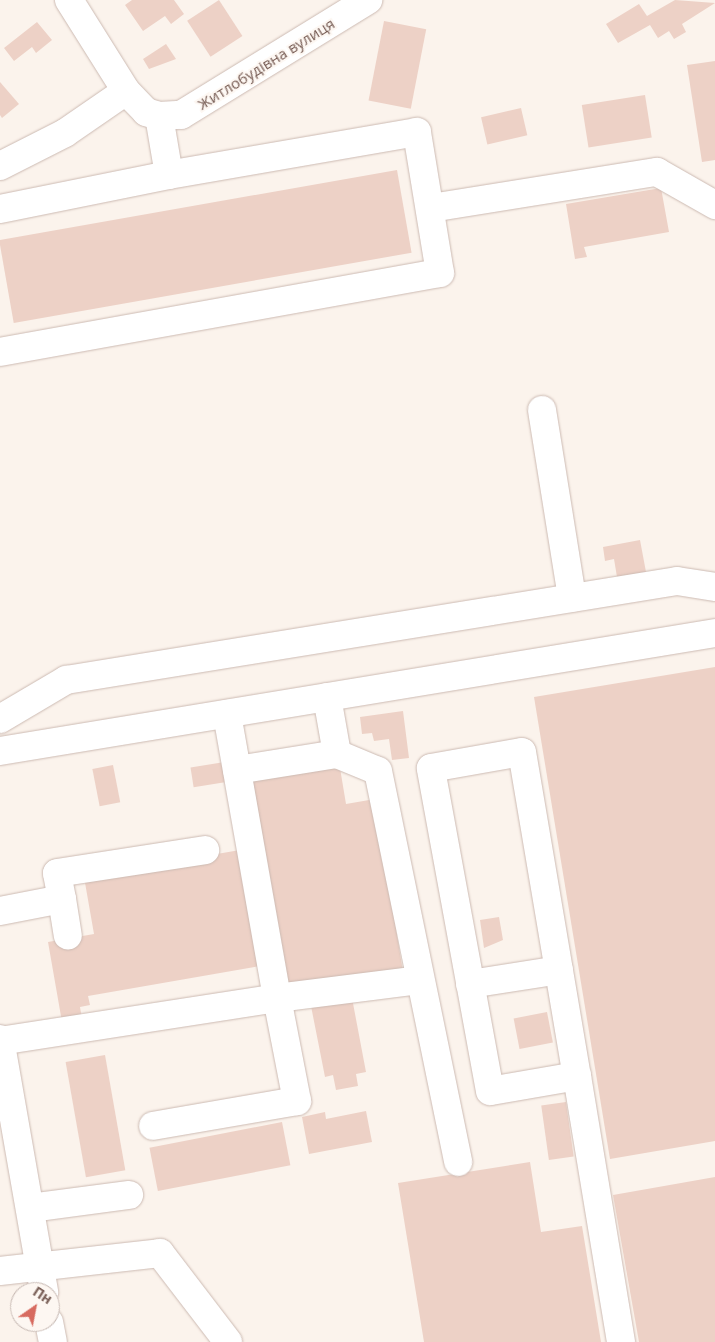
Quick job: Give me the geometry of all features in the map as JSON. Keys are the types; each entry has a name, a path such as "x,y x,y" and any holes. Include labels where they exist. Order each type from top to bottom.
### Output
{"street":[{"path":"69,0 126,91 146,112 159,116 169,175"},
{"name":"Житлобудівна вулиця","path":"159,116 181,115 368,0"},
{"path":"0,166 65,132 126,91"},
{"path":"0,209 169,175 417,132 440,272 0,352"},
{"path":"430,208 658,172 715,205"},
{"path":"542,410 572,598"},
{"path":"0,719 66,680 677,581 715,588"},
{"path":"0,751 715,633"},
{"path":"327,697 337,754"},
{"path":"153,1126 297,1101 227,714"},
{"path":"577,1076 490,1091 431,768 522,752 577,1076 621,1342"},
{"path":"237,770 337,754 378,771 458,1162"},
{"path":"68,936 57,873 205,850"},
{"path":"0,911 62,899"},
{"path":"470,984 559,970"},
{"path":"42,1280 0,1040 277,998 420,980"},
{"path":"30,1208 129,1195"},
{"path":"0,1271 42,1280 160,1253 228,1342"}],"building":[{"path":"132,0 174,0 184,14 171,24 165,16 143,31 125,5"},
{"path":"219,0 242,36 211,57 187,21"},
{"path":"675,0 715,3 682,24 686,32 674,39 669,31 658,38 650,25 618,43 606,24 639,4 647,16"},
{"path":"384,21 426,29 411,109 369,101"},
{"path":"37,22 52,40 36,53 32,47 14,61 4,48"},
{"path":"166,44 176,59 149,69 143,59"},
{"path":"715,61 715,160 702,162 687,65"},
{"path":"0,82 19,104 2,118 0,115"},
{"path":"645,95 652,137 589,147 582,105"},
{"path":"521,108 527,135 487,145 481,117"},
{"path":"397,170 412,253 14,323 0,240"},
{"path":"661,188 669,232 584,247 587,257 575,259 566,204"},
{"path":"640,540 646,572 617,577 614,559 605,561 603,547"},
{"path":"715,667 715,1141 610,1159 534,697"},
{"path":"403,711 409,758 392,760 389,739 374,741 372,733 362,734 360,717"},
{"path":"231,761 234,781 194,787 191,767"},
{"path":"339,762 346,804 375,799 403,972 284,991 249,777"},
{"path":"113,765 120,802 100,806 92,769"},
{"path":"240,850 260,966 88,996 90,1005 80,1007 82,1019 62,1022 48,942 94,934 84,877"},
{"path":"499,917 503,940 484,948 480,920"},
{"path":"352,998 366,1072 356,1074 358,1086 336,1090 333,1075 325,1077 311,1006"},
{"path":"547,1012 553,1042 520,1049 514,1018"},
{"path":"105,1055 125,1170 86,1177 66,1062"},
{"path":"566,1102 574,1156 549,1160 541,1105"},
{"path":"366,1111 372,1142 309,1154 302,1117 325,1112 326,1119"},
{"path":"282,1122 290,1165 158,1191 149,1148"},
{"path":"530,1162 541,1232 582,1226 601,1342 424,1342 398,1183"},
{"path":"715,1177 715,1342 639,1342 613,1195"}]}
